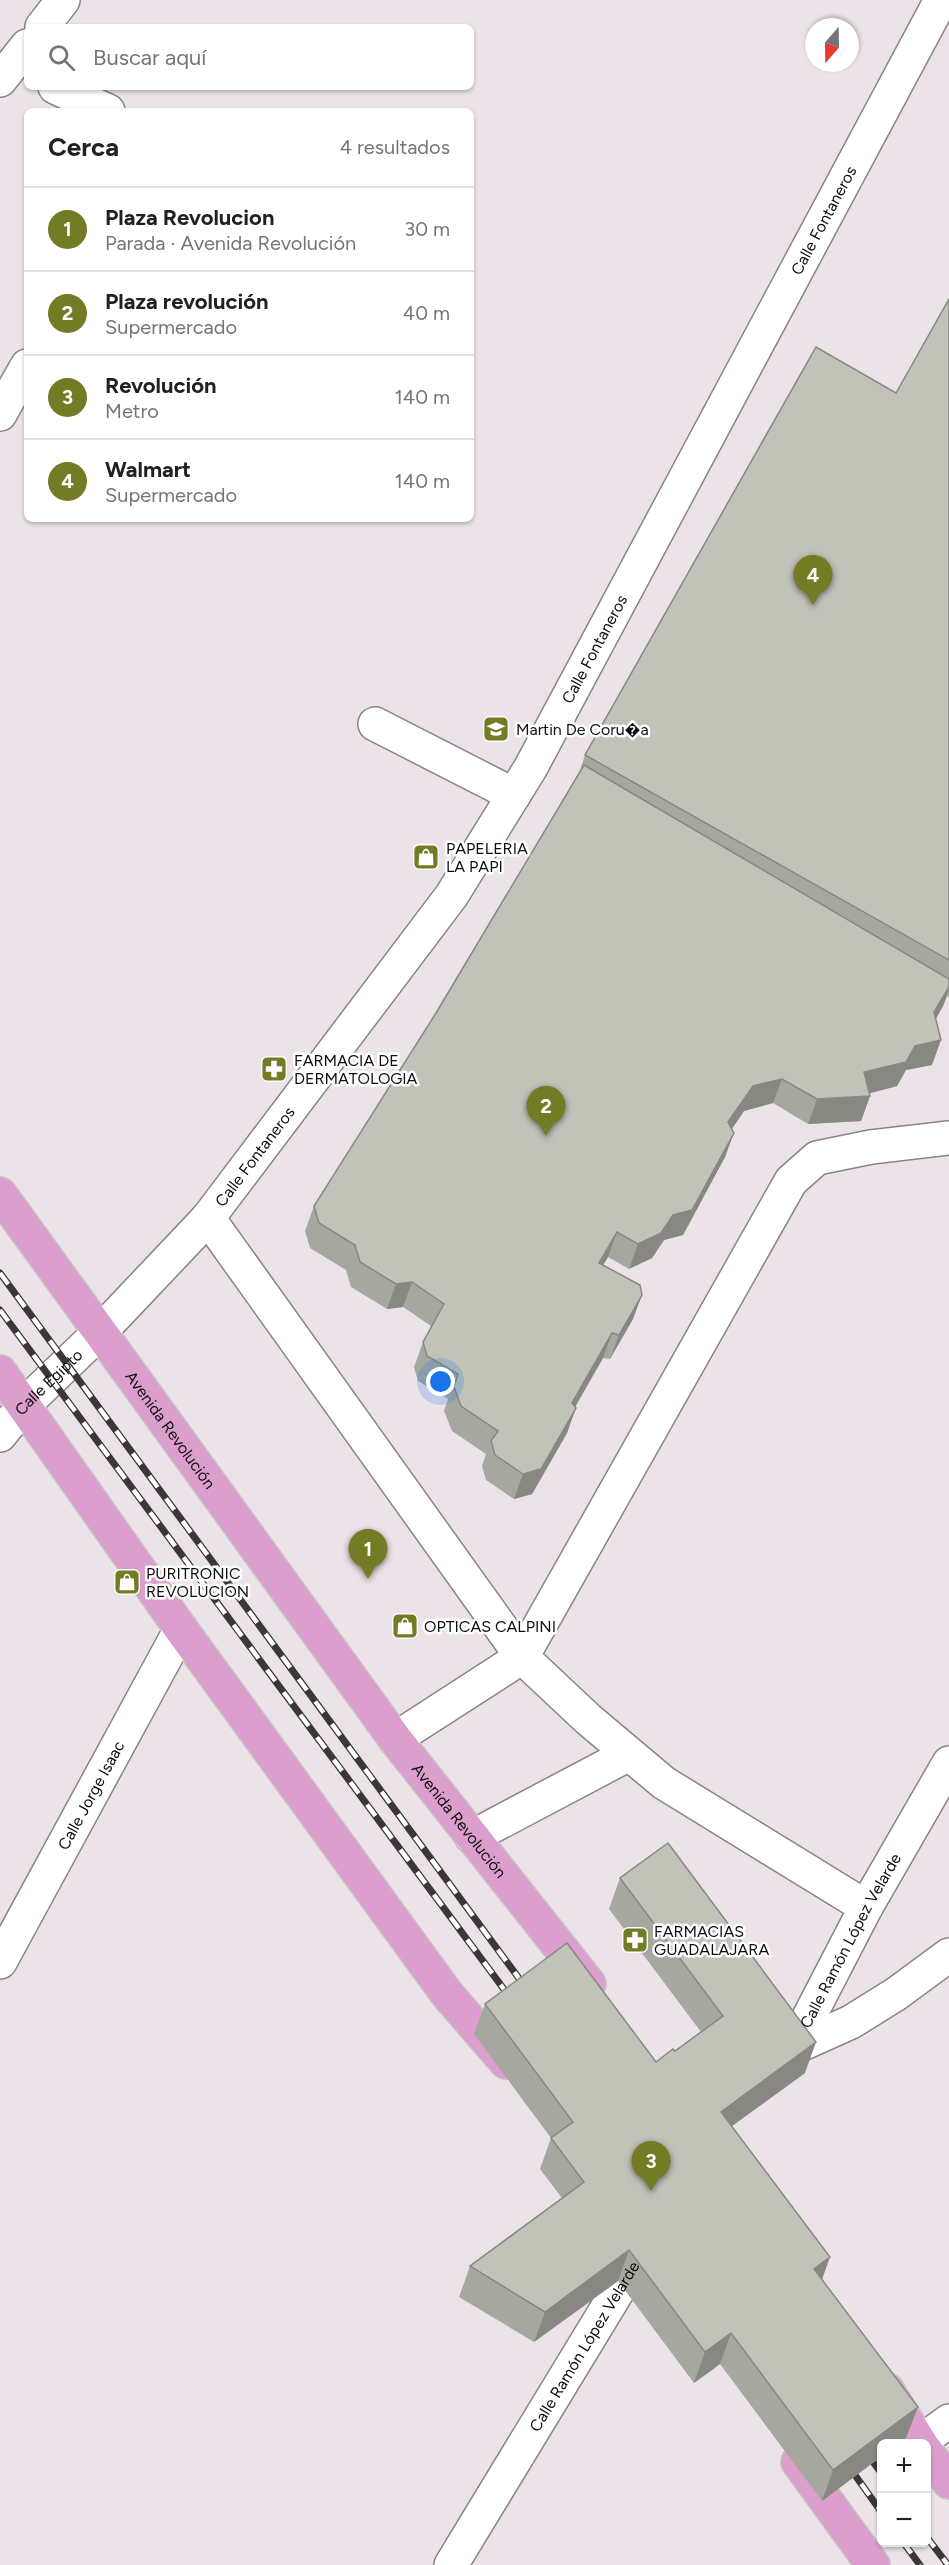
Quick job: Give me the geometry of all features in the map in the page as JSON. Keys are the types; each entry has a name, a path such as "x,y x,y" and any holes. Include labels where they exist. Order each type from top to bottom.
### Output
{"main road":[{"name":"Avenida Revolución","path":"0,1194 395,1739 609,2008"},
{"path":"0,1372 25,1404 181,1629 447,1994 526,2084"},
{"path":"623,2219 664,2277"},
{"path":"868,2362 918,2439"},
{"path":"782,2440 873,2565"},
{"path":"931,2457 949,2482"}],"street":[{"path":"44,24 63,0"},
{"name":"Calle Fontaneros","path":"101,1331 208,1218 452,895 531,766 941,0"},
{"path":"62,90 101,108"},
{"path":"0,414 24,371"},
{"path":"375,724 514,795"},
{"path":"395,1739 522,1657 791,1181 817,1158 871,1147 949,1138"},
{"path":"208,1218 522,1657 588,1719 664,1783 866,1907"},
{"name":"Calle Egipto","path":"0,1435 25,1404 101,1331"},
{"name":"Calle Jorge Isaac","path":"0,1962 181,1629"},
{"path":"472,1837 629,1754"},
{"name":"Calle Ramón López Velarde","path":"759,2088 793,2048 866,1907 949,1763"},
{"path":"793,2048 851,2022 896,1994 949,1955"},
{"name":"Calle Ramón López Velarde","path":"458,2561 643,2248 664,2220"},
{"path":"930,2439 949,2421"}],"building":[{"path":"949,299 949,960 585,755 816,347 896,393"},
{"path":"584,765 949,979 949,987 934,1012 941,1040 915,1046 906,1062 864,1072 870,1096 817,1099 782,1079 753,1086 728,1122 734,1133 692,1210 673,1215 661,1233 638,1244 617,1232 599,1263 640,1285 642,1295 619,1335 612,1333 572,1403 576,1408 541,1469 523,1474 495,1455 491,1441 498,1431 461,1406 454,1387 458,1374 427,1356 423,1342 444,1304 412,1282 396,1284 360,1262 355,1245 319,1223 314,1206 436,1013"},
{"path":"668,1843 816,2042 721,2112 830,2257 814,2269 918,2407 833,2470 731,2333 705,2352 629,2250 545,2312 470,2266 584,2182 551,2138 573,2122 485,2004 567,1943 656,2062 723,2016 620,1878"}],"railway":[{"path":"0,1273 529,1992"},
{"path":"0,1310 515,2004"},
{"path":"864,2450 877,2467"},
{"path":"845,2461 877,2506"},
{"path":"931,2543 948,2565"},
{"path":"907,2547 920,2565"}],"place":[{"name":"Walmart","path":"813,605"},
{"name":"Martin De Coru�a","path":"496,729"},
{"name":"PAPELERIA LA PAPI","path":"426,857"},
{"name":"FARMACIA DE DERMATOLOGIA","path":"274,1069"},
{"name":"Plaza revolución","path":"546,1136"},
{"name":"Plaza Revolucion","path":"368,1579"},
{"name":"PURITRONIC REVOLUCION","path":"127,1582"},
{"name":"OPTICAS CALPINI","path":"405,1626"},
{"name":"FARMACIAS GUADALAJARA","path":"635,1940"},
{"name":"Revolución","path":"651,2191"}]}
